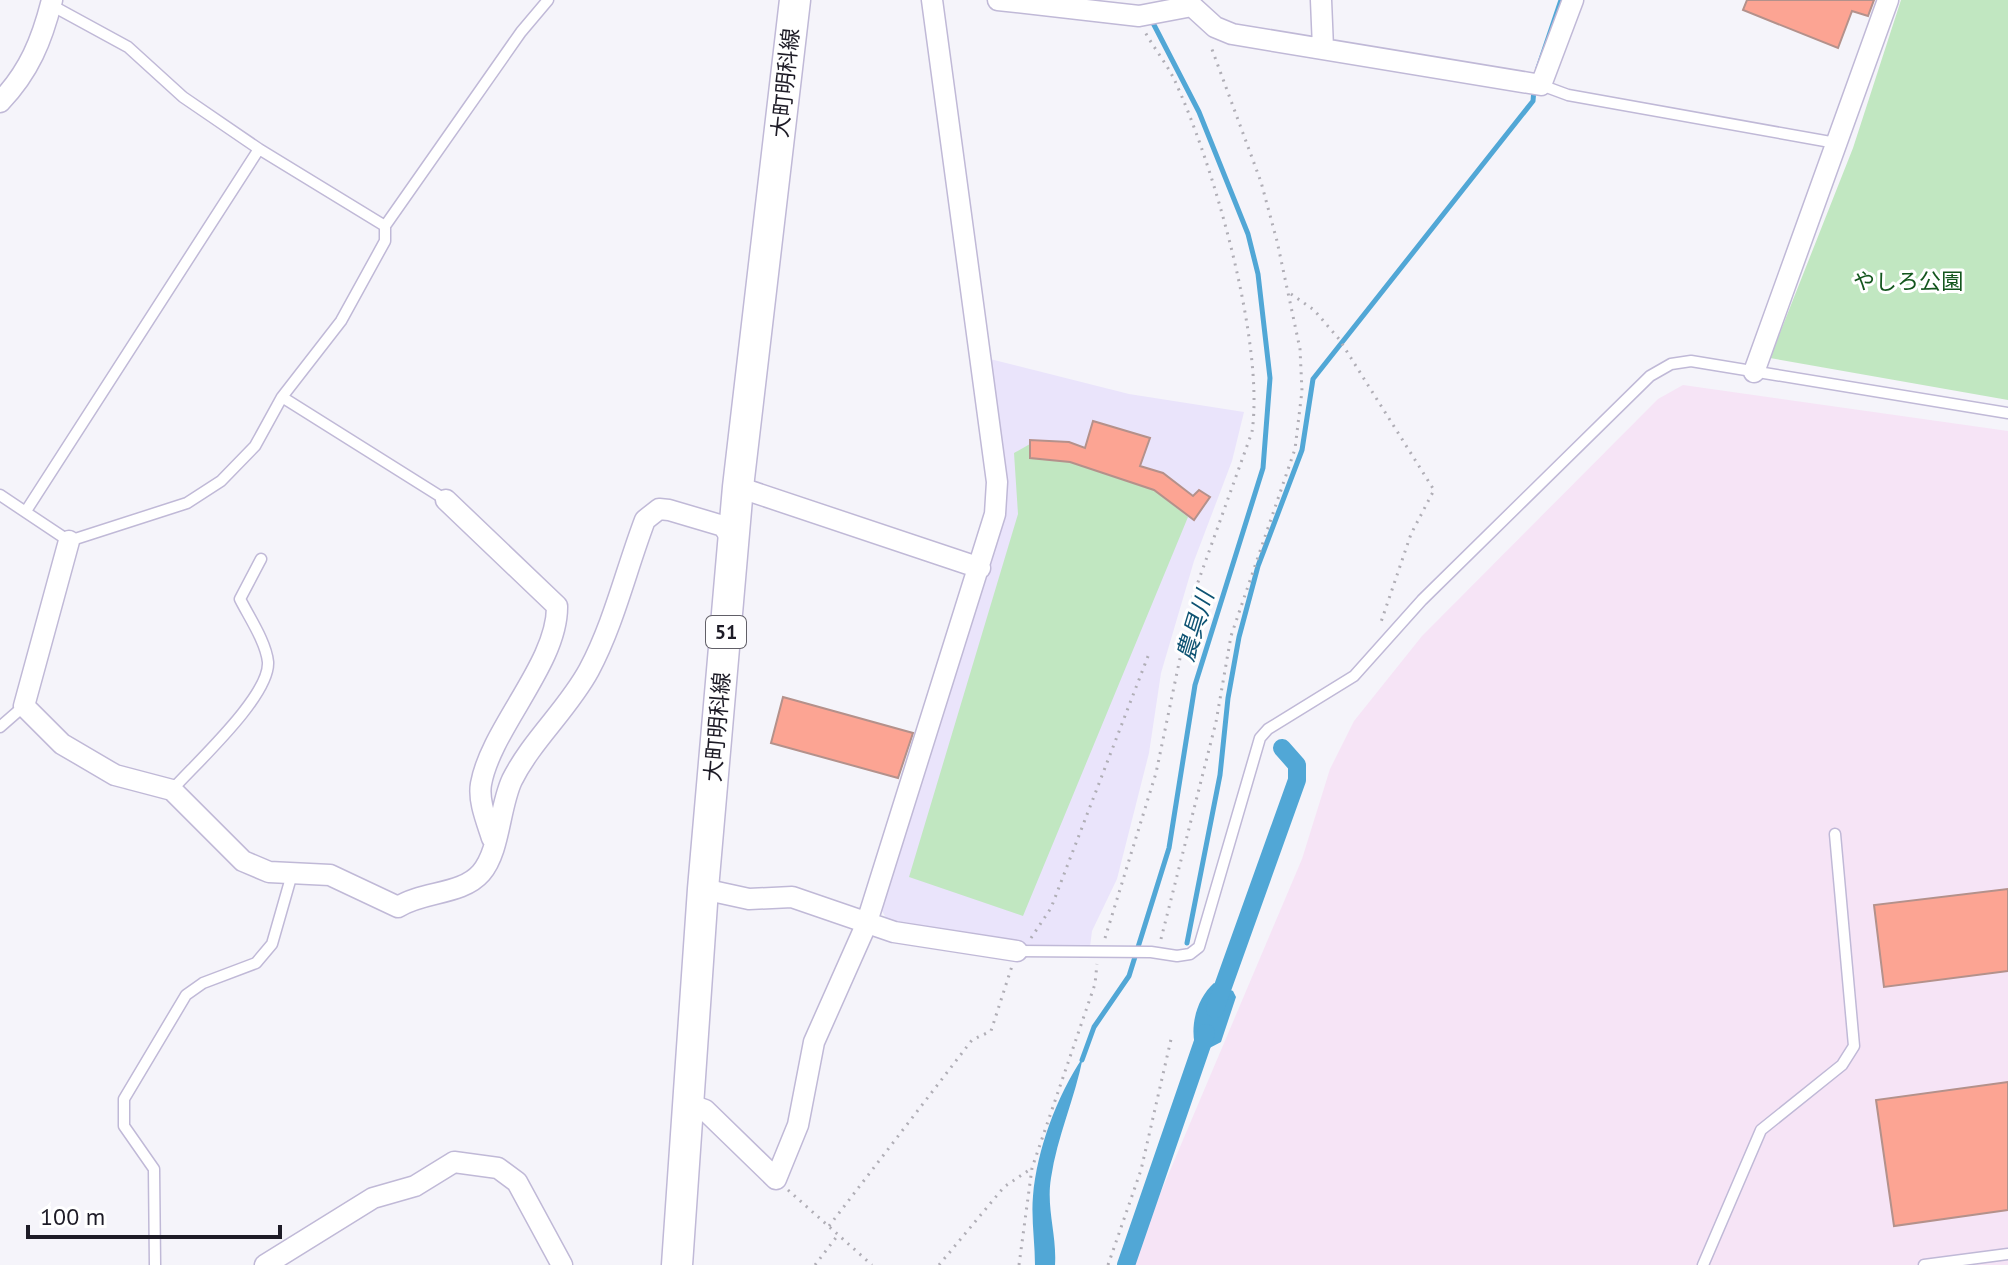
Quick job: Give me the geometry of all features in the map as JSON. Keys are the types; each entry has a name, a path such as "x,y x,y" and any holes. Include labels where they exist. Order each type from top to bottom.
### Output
{"main road":[{"name":"大町明科線","path":"677,1265 691,1105 703,889 738,487 795,0"}],"street":[{"path":"691,1105 705,1110 776,1179 798,1125 814,1042 866,925 995,514 997,482 932,0"},
{"path":"998,0 1136,15 1185,6 1196,8 1215,27 1232,34 1541,85 1573,0"},
{"path":"1321,0 1323,48"},
{"path":"1754,372 1888,0"},
{"path":"0,102 26,71 41,43 52,2"},
{"path":"738,487 980,568"},
{"path":"446,500 557,606 557,618 531,683 495,749 481,784 494,846"},
{"path":"69,541 24,706 62,744 115,775 172,790 243,861 269,872 330,875 398,907 413,897 469,883 483,871 494,846 498,818 514,777 591,667 645,520 659,509 669,510 723,526 734,542"},
{"path":"703,889 749,899 792,897 866,925 1017,951"},
{"path":"265,1265 373,1198 415,1186 454,1162 498,1168 517,1182 562,1265"}],"lane":[{"path":"0,495 69,541 187,503 221,481 255,446 282,397 341,321 385,241 385,226 521,32 548,0"},
{"path":"52,2 128,47 165,83 259,149 385,226"},
{"path":"1541,85 1568,95 1836,143"},
{"path":"26,511 259,149"},
{"path":"1017,951 1190,954 1203,939 1260,738 1284,718 1333,692 1377,653 1422,600 1650,376 1671,364 1691,361 2008,413"},
{"path":"282,397 446,500"},
{"path":"172,790 249,704 268,677 268,657 240,599 261,559"},
{"path":"0,727 24,706"},
{"path":"1703,1265 1761,1130 1842,1065 1854,1046 1835,834"},
{"path":"155,1265 154,1169 124,1126 124,1099 186,995 203,983 256,963 272,944 292,874"},
{"path":"1924,1265 2008,1254"}],"path":[{"path":"1019,1265 1032,1168 1095,984 1156,773 1193,596 1252,432 1256,404 1246,324 1228,239 1204,159 1173,79 1136,15"},
{"path":"1154,953 1216,722 1231,636 1295,449 1302,391 1290,293 1261,182 1209,42 1215,27"},
{"path":"1290,293 1314,310 1339,339 1434,490 1393,582 1377,653"},
{"path":"829,1226 972,1040 991,1031 1017,951 1035,934 1051,908 1150,651"},
{"path":"1108,1265 1141,1170 1172,1035"},
{"path":"939,1265 1004,1187 1032,1168"},
{"path":"776,1179 872,1265"},
{"path":"815,1265 838,1235"}],"shaded area":[{"path":"990,359 1129,394 1244,412 1232,461 1194,561 1161,673 1149,753 1117,879 1092,931 1090,947 1005,944 889,923 878,904 996,535"},
{"path":"1683,385 2008,431 2008,1265 1130,1265 1302,859 1330,769 1354,721 1422,636 1658,399"}],"green space":[{"name":"やしろ公園","path":"1901,0 2008,0 2008,400 1770,358 1853,148"},
{"path":"1030,444 1030,458 1070,462 1154,490 1188,517 1023,916 909,877 1018,514 1014,453"}],"water":[{"path":"1214,983 1233,991 1236,997 1221,1042 1198,1054 1194,1036 1195,1017 1202,998"},
{"path":"1083,1057 1051,1178 1055,1265 1035,1265 1033,1204 1039,1160 1057,1106"}],"building":[{"path":"1747,0 1874,0 1868,16 1852,11 1838,48 1743,10"},
{"path":"1093,421 1150,438 1140,466 1163,473 1193,496 1199,490 1210,497 1194,520 1154,490 1070,462 1030,458 1030,440 1069,442 1085,448"},
{"path":"783,697 913,733 898,778 771,743"},
{"path":"2008,889 2008,971 1884,987 1874,905"},
{"path":"2008,1082 2008,1210 1894,1226 1876,1100"}],"waterway":[{"path":"1538,68 1561,0"},
{"name":"農具川","path":"1082,1060 1094,1027 1129,976 1169,848 1195,685 1263,468 1270,378 1258,274 1248,234 1199,112 1152,21"},
{"path":"1187,943 1220,775 1228,698 1239,637 1258,566 1302,450 1313,379 1533,101 1534,89"},
{"path":"1215,1009 1297,780 1297,765 1282,748"},
{"path":"1126,1265 1206,1033"}]}
